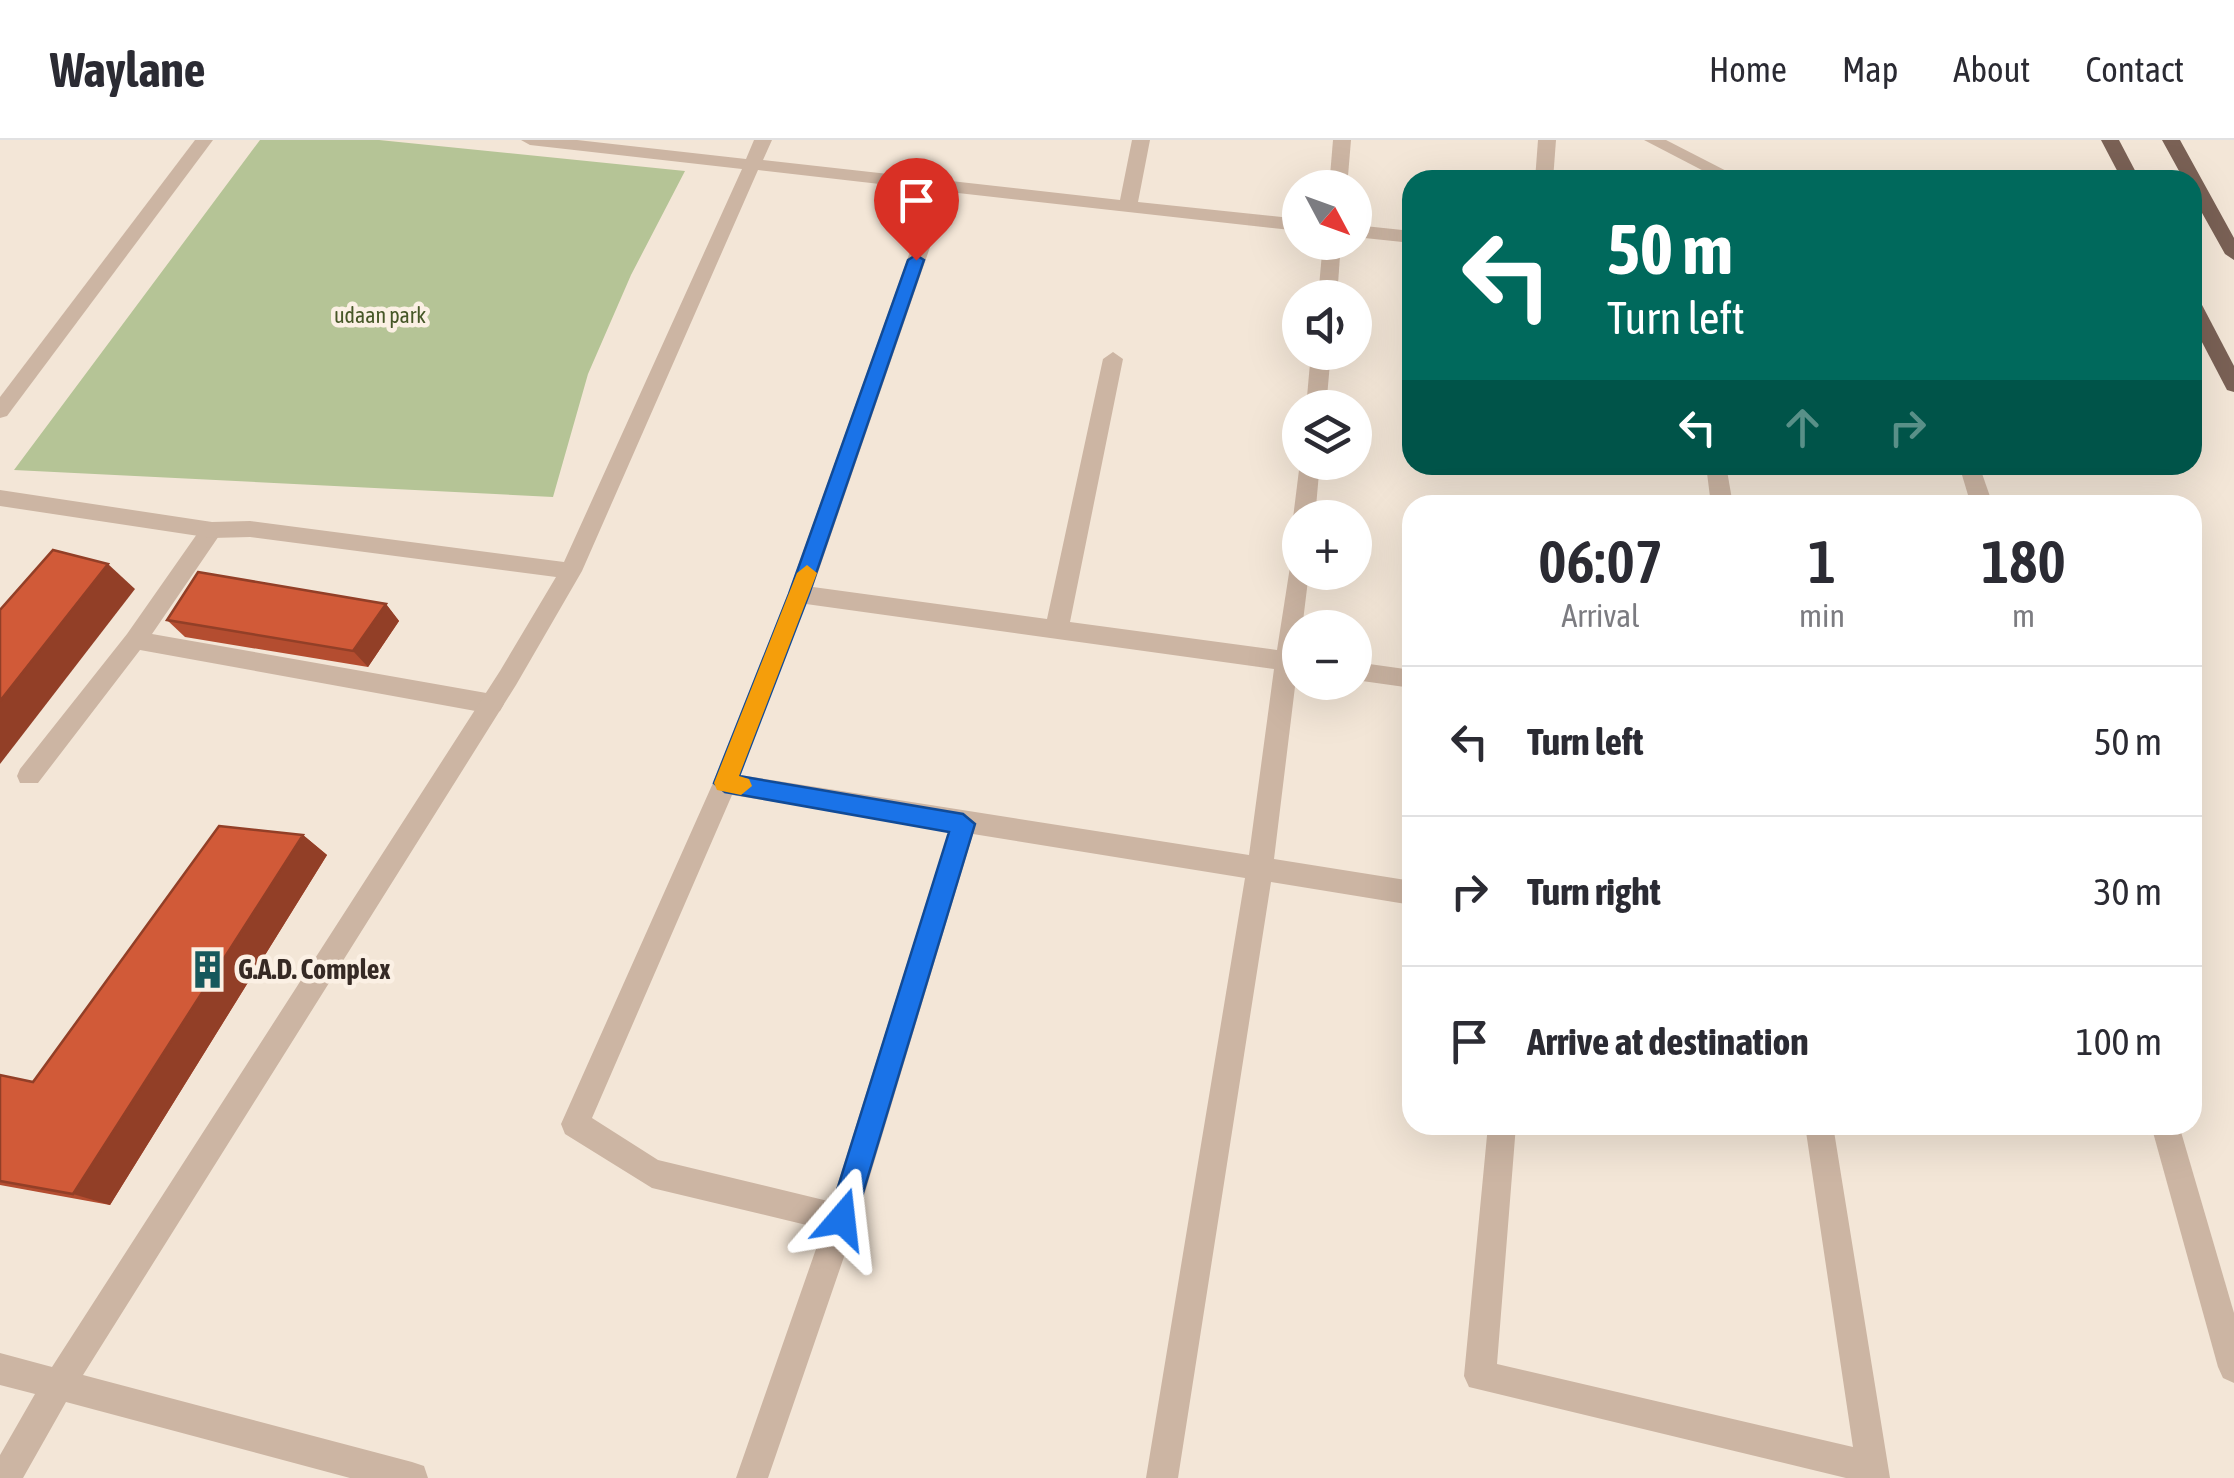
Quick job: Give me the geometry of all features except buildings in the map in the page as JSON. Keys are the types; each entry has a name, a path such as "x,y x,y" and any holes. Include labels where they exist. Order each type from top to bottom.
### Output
{"main road":[{"path":"2110,140 2126,170"},
{"path":"2171,140 2188,170"},
{"path":"2202,196 2234,254"},
{"path":"2202,331 2234,385"}],"street":[{"path":"0,412 204,140"},
{"path":"530,140 1282,222"},
{"path":"5,1478 59,1384 492,704 571,571 763,140"},
{"path":"1128,206 1141,140"},
{"path":"1340,170 1342,140"},
{"path":"1545,170 1547,140"},
{"path":"1653,140 1714,170"},
{"path":"842,1219 652,1173 576,1124 725,783 799,594 942,186"},
{"path":"1372,232 1402,236"},
{"path":"1057,628 1113,359"},
{"path":"0,498 212,530 250,529 571,571"},
{"path":"29,776 136,640 212,530"},
{"path":"799,594 1282,660"},
{"path":"136,640 492,704"},
{"path":"1372,674 1402,678"},
{"path":"1162,1478 1289,700"},
{"path":"725,783 1402,892"},
{"path":"752,1478 842,1219 963,824"},
{"path":"1501,1135 1480,1376 1874,1473 1821,1135"},
{"path":"2168,1135 2234,1367"},
{"path":"0,1369 412,1478"}],"green space":[{"name":"udaan park","path":"260,140 379,140 685,171 631,275 588,374 553,497 14,470"}],"slow traffic":[{"path":"741,786 725,783 807,573"}],"place":[{"name":"G.A.D. Complex","path":"208,969"}],"route":[{"path":"842,1219 963,824 725,783 799,594 916,260"}]}
